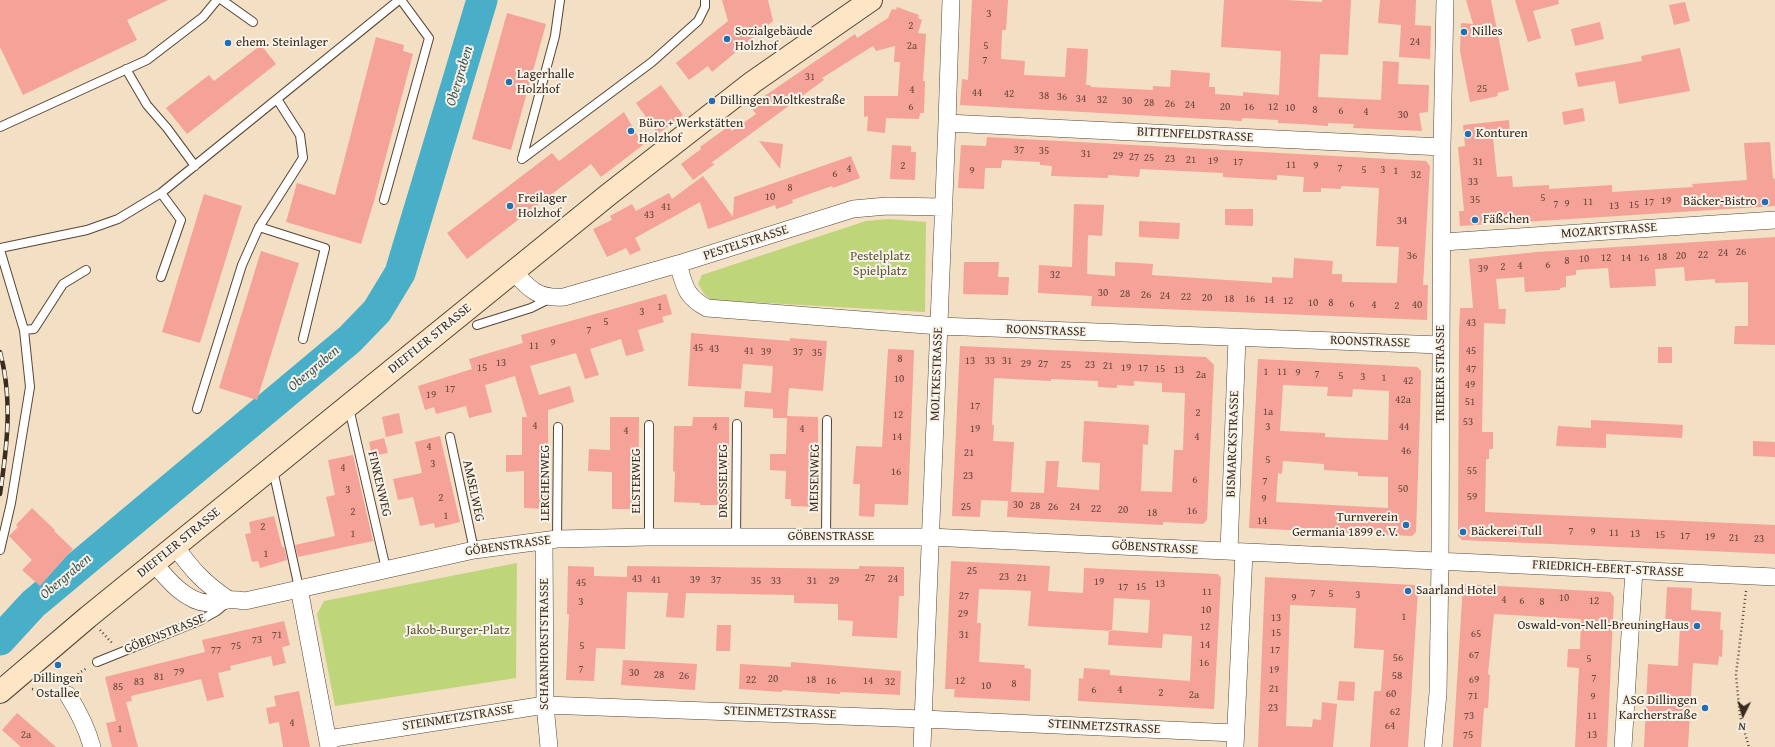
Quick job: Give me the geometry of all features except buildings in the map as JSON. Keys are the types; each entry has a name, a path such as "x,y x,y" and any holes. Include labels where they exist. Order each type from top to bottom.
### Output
{"main road":[{"name":"DIEFFLER STRASSE","path":"7,686 88,616 513,271 681,137 747,87 871,0"}],"street":[{"name":"MOLTKESTRASSE","path":"922,747 948,123 951,0"},
{"name":"TRIERER STRASSE","path":"1433,747 1438,693 1443,242 1442,147 1445,0"},
{"name":"BITTENFELDSTRASSE","path":"948,123 1442,147"},
{"name":"PESTELSTRASSE","path":"552,298 564,297 678,264 853,209 887,206 944,207"},
{"name":"MOZARTSTRASSE","path":"1443,242 1775,220"},
{"name":"ROONSTRASSE","path":"678,264 687,292 697,303 707,308 939,326 1441,345"},
{"path":"513,271 527,287 540,295 552,298"},
{"name":"BISMARCKSTRASSE","path":"1235,740 1237,338"},
{"name":"GÖBENSTRASSE","path":"154,563 179,589 199,602 209,603 228,600 245,601 474,550 551,540 649,537 930,537 1440,561"},
{"name":"SCHARNHORSTSTRASSE","path":"549,747 545,704 551,540"},
{"path":"175,546 203,582 228,600"},
{"name":"FRIEDRICH-EBERT-STRASSE","path":"1440,561 1775,577"},
{"path":"1623,747 1634,570"},
{"path":"299,588 328,743"},
{"path":"68,695 78,710 90,737 92,747"},
{"name":"STEINMETZSTRASSE","path":"328,743 545,704 923,719 1235,740"}],"lane":[{"path":"0,127 147,60 203,17 217,0"},
{"path":"222,0 253,22"},
{"path":"0,550 11,503 30,387 24,330 0,249 88,230 118,219 161,193 400,0 429,38 384,200"},
{"path":"560,0 555,36 522,159 652,62 698,21 705,7 705,0"},
{"path":"126,69 147,105 167,128 195,166"},
{"path":"197,409 242,265 259,227 303,158 300,135 277,99"},
{"path":"161,193 181,220 161,277"},
{"path":"259,227 325,248 303,339"},
{"path":"24,330 34,329 63,284 86,270"},
{"name":"PESTELSTRASSE","path":"477,326 531,308 552,298"},
{"name":"FINKENWEG","path":"348,405 386,569"},
{"name":"MEISENWEG","path":"826,536 827,420"},
{"name":"DROSSELWEG","path":"736,537 737,424"},
{"name":"ELSTERWEG","path":"649,425 649,537"},
{"name":"LERCHENWEG","path":"551,540 558,427"},
{"name":"AMSELWEG","path":"450,437 474,550"},
{"path":"272,468 299,588"},
{"name":"GÖBENSTRASSE","path":"97,662 201,620 217,611 228,600"}],"path":[{"path":"1747,576 1736,675 1740,716 1749,747"},
{"path":"88,616 120,652"},
{"path":"7,686 68,695 72,683 79,673 97,662"}],"green space":[{"name":"Pestelplatz Spielplatz","path":"889,219 926,222 925,312 712,300 705,295 698,284 702,275 866,221"},
{"name":"Jakob-Burger-Platz","path":"517,563 516,678 335,706 317,614 324,601"}],"waterway":[{"name":"Obergraben","path":"0,640 33,604 350,339 377,311 400,273 482,0"}],"railway":[{"path":"0,352 4,370 8,405 7,441 0,494"}],"place":[{"name":"Nilles","path":"1464,32"},
{"name":"Sozialgebäude Holzhof","path":"727,39"},
{"name":"ehem. Steinlager","path":"228,43"},
{"name":"Lagerhalle Holzhof","path":"509,82"},
{"name":"Dillingen Moltkestraße","path":"712,101"},
{"name":"Büro + Werkstätten Holzhof","path":"631,131"},
{"name":"Konturen","path":"1468,134"},
{"name":"Bäcker-Bistro","path":"1765,202"},
{"name":"Freilager Holzhof","path":"510,206"},
{"name":"Fäßchen","path":"1475,220"},
{"name":"Turnverein Germania 1899 e. V.","path":"1406,525"},
{"name":"Bäckerei Tull","path":"1463,532"},
{"name":"Saarland Hotel","path":"1408,591"},
{"name":"Oswald-von-Nell-BreuningHaus","path":"1697,626"},
{"name":"Dillingen Ostallee","path":"58,665"},
{"name":"ASG Dillingen Karcherstraße","path":"1705,708"}]}
